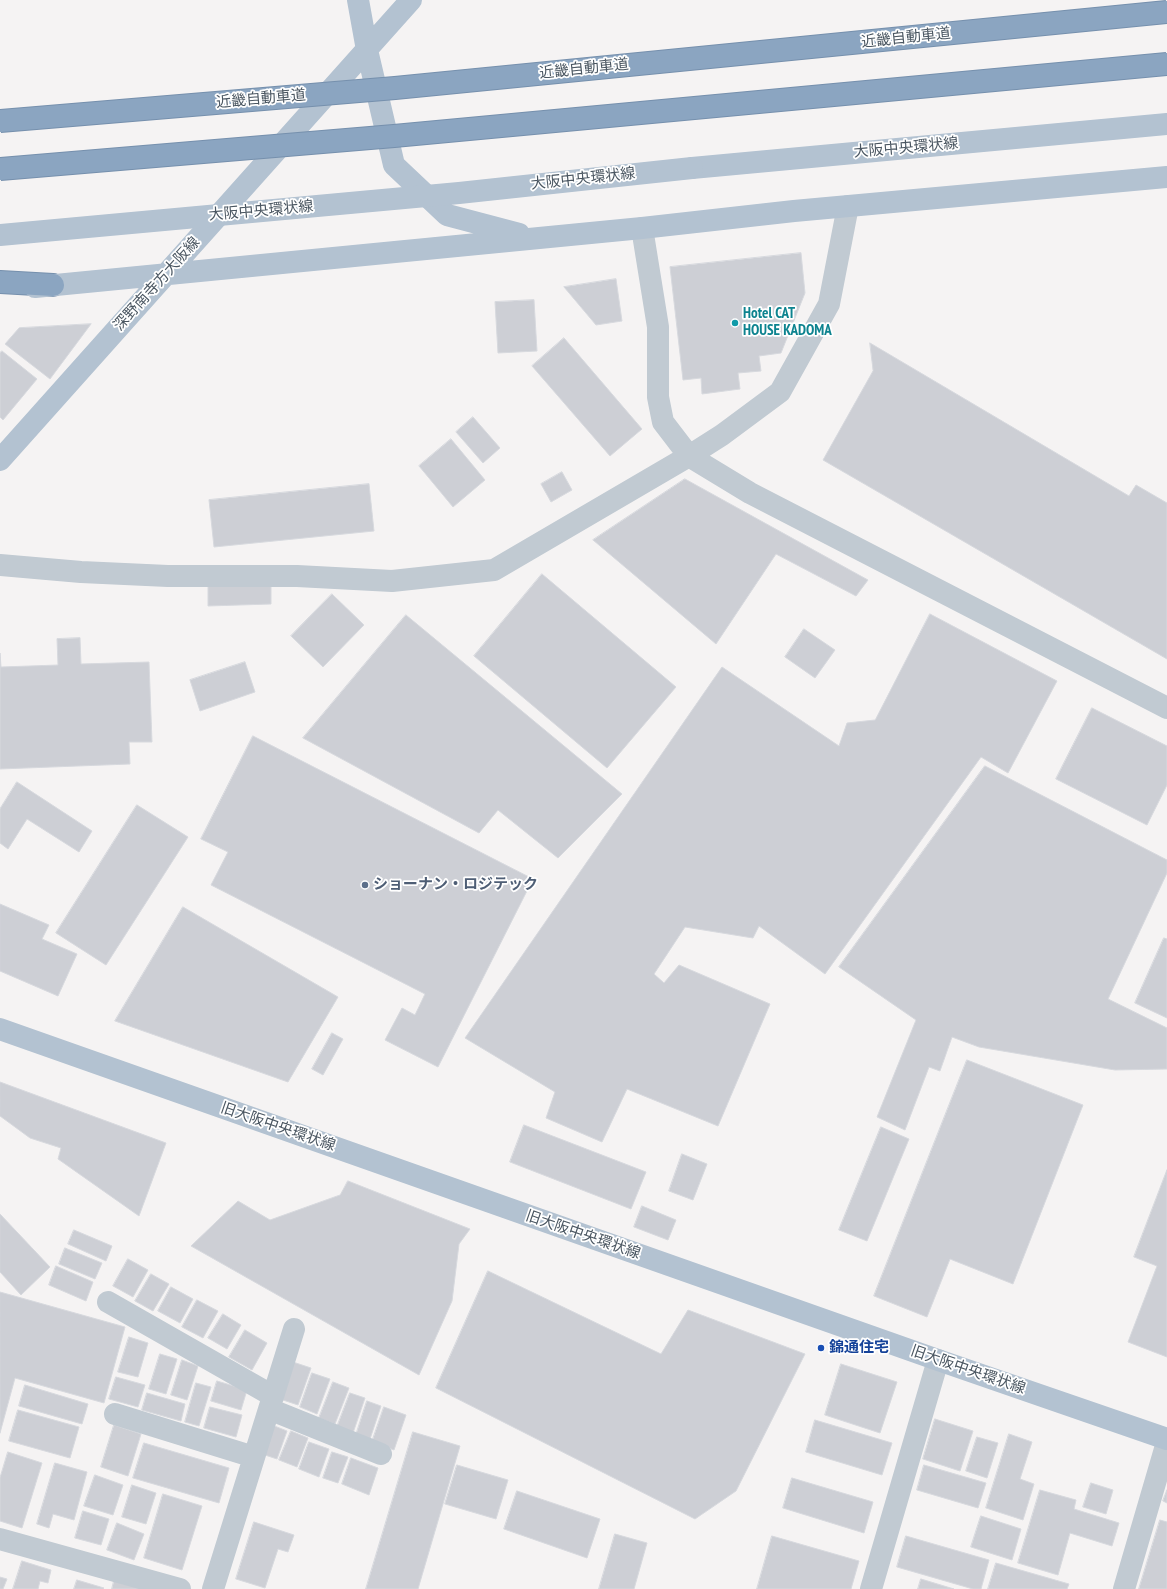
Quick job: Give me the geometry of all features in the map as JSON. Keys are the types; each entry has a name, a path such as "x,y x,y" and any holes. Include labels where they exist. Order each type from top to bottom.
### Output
{"highway":[{"name":"近畿自動車道","path":"0,121 394,88 1167,12"},
{"path":"0,169 394,136 1167,64"},
{"path":"0,282 53,285"}],"main road":[{"path":"358,0 367,50 394,165 447,215 535,238"},
{"name":"深野南寺方大阪線","path":"0,460 411,0"},
{"name":"大阪中央環状線","path":"0,235 459,193 692,168 1167,124"},
{"path":"0,291 642,228 794,211 1167,177"},
{"name":"旧大阪中央環状線","path":"0,1029 938,1360 1167,1439"}],"street":[{"path":"0,564 97,573 168,576 297,576 392,581 494,570 689,456 722,435 780,392 829,304 848,206"},
{"path":"642,228 658,327 658,397 663,422 689,456 750,493 1167,708"},
{"path":"108,1302 271,1403 381,1454"},
{"path":"213,1589 294,1329"},
{"path":"871,1589 938,1360"},
{"path":"115,1414 254,1457"},
{"path":"1124,1589 1167,1442"},
{"path":"0,1539 180,1589"}],"building":[{"name":"Hotel CAT HOUSE KADOMA","path":"801,253 805,293 781,353 759,356 761,371 738,373 740,389 702,394 701,378 683,380 670,267"},
{"path":"616,279 622,321 596,325 564,287"},
{"path":"534,300 537,351 498,353 495,302"},
{"path":"91,324 50,379 5,344 19,328"},
{"path":"564,338 642,429 610,456 532,366"},
{"path":"870,343 1129,496 1136,485 1167,503 1167,659 823,460 873,371"},
{"path":"2,351 37,379 3,420 0,417 0,353"},
{"path":"473,417 500,448 483,463 456,432"},
{"path":"451,439 485,480 453,507 419,466"},
{"path":"562,472 572,490 551,502 541,484"},
{"path":"685,479 868,580 856,596 776,554 716,644 593,540"},
{"path":"369,484 374,531 214,547 209,500"},
{"path":"542,574 676,687 607,768 474,656"},
{"path":"271,582 271,604 208,606 208,585"},
{"path":"332,594 364,625 323,667 291,636"},
{"path":"930,614 1057,681 1008,773 981,757 825,974 759,926 753,938 685,927 654,974 664,983 679,965 770,1004 718,1126 627,1089 602,1142 546,1118 555,1092 465,1038 722,667 839,746 847,723 875,720"},
{"path":"406,615 622,794 558,858 498,810 479,833 303,738"},
{"path":"804,629 835,650 815,678 785,657"},
{"path":"80,638 81,664 149,662 152,742 129,742 130,764 0,769 0,653 1,667 58,665 57,639"},
{"path":"245,662 255,692 200,711 190,680"},
{"path":"1092,708 1167,746 1167,785 1147,825 1056,779"},
{"path":"253,736 533,879 438,1067 385,1040 402,1008 415,1015 425,994 211,885 228,852 201,839"},
{"path":"985,766 1167,860 1167,873 1108,999 1167,1028 1167,1069 1115,1070 979,1047 952,1037 940,1071 929,1067 905,1130 877,1117 916,1020 839,967"},
{"path":"17,782 92,831 79,852 27,819 8,849 0,843 0,809"},
{"path":"137,805 188,837 106,965 56,933"},
{"path":"0,904 49,925 42,939 77,954 58,996 0,971"},
{"path":"183,907 338,997 288,1082 115,1021"},
{"path":"1164,938 1167,939 1167,1018 1135,1003"},
{"path":"332,1033 343,1039 323,1075 312,1069"},
{"path":"967,1060 1083,1105 1013,1284 950,1259 927,1317 874,1296"},
{"path":"0,1082 166,1143 139,1216 58,1159 61,1148 30,1138 0,1116"},
{"path":"524,1125 646,1172 631,1209 510,1162"},
{"path":"881,1127 909,1139 867,1241 839,1230"},
{"path":"682,1154 707,1164 693,1200 669,1191"},
{"path":"1167,1170 1167,1357 1128,1342 1157,1266 1134,1257"},
{"path":"348,1181 470,1229 459,1244 452,1301 419,1375 191,1246 238,1201 270,1220 340,1195"},
{"path":"642,1206 676,1220 668,1240 634,1227"},
{"path":"0,1214 50,1267 21,1295 0,1272"},
{"path":"74,1230 112,1246 106,1261 68,1244"},
{"path":"65,1248 102,1263 95,1279 59,1264"},
{"path":"128,1259 148,1270 133,1297 113,1286"},
{"path":"56,1266 93,1282 86,1301 49,1285"},
{"path":"488,1271 661,1354 688,1310 805,1354 736,1491 695,1519 436,1388"},
{"path":"151,1274 169,1284 153,1311 135,1301"},
{"path":"171,1287 193,1299 180,1323 158,1311"},
{"path":"0,1292 125,1327 104,1403 15,1378 0,1433"},
{"path":"197,1300 218,1311 203,1338 182,1327"},
{"path":"223,1314 241,1325 227,1349 208,1338"},
{"path":"245,1330 267,1343 252,1370 229,1357"},
{"path":"129,1337 148,1343 138,1377 118,1372"},
{"path":"160,1354 177,1359 166,1394 149,1389"},
{"path":"182,1360 198,1366 187,1400 171,1395"},
{"path":"293,1362 311,1368 298,1405 280,1399"},
{"path":"841,1364 897,1382 880,1433 825,1415"},
{"path":"312,1373 330,1379 317,1414 300,1407"},
{"path":"116,1377 145,1385 138,1407 109,1399"},
{"path":"217,1381 247,1390 241,1410 211,1401"},
{"path":"333,1382 349,1388 335,1424 319,1418"},
{"path":"196,1383 211,1387 199,1426 185,1422"},
{"path":"25,1385 88,1404 82,1424 19,1406"},
{"path":"147,1393 185,1404 181,1421 142,1410"},
{"path":"350,1393 365,1398 353,1433 337,1427"},
{"path":"367,1401 381,1406 370,1439 356,1435"},
{"path":"210,1407 242,1415 236,1437 204,1428"},
{"path":"384,1407 406,1415 394,1450 372,1442"},
{"path":"18,1410 79,1427 70,1458 9,1441"},
{"path":"935,1419 973,1431 960,1471 923,1459"},
{"path":"815,1420 892,1443 882,1475 806,1452"},
{"path":"114,1425 141,1434 128,1476 101,1467"},
{"path":"272,1425 287,1431 277,1459 262,1454"},
{"path":"291,1431 308,1438 297,1467 279,1460"},
{"path":"413,1432 460,1446 418,1589 366,1589"},
{"path":"1009,1434 1032,1442 1020,1479 1034,1484 1023,1520 986,1508"},
{"path":"977,1437 998,1443 987,1478 966,1471"},
{"path":"309,1442 329,1449 319,1477 299,1469"},
{"path":"144,1443 229,1468 219,1503 133,1478"},
{"path":"8,1452 42,1463 22,1528 0,1521 0,1478"},
{"path":"332,1452 348,1457 338,1483 323,1478"},
{"path":"351,1458 378,1468 369,1495 342,1484"},
{"path":"55,1463 87,1472 74,1520 53,1514 49,1528 37,1524"},
{"path":"457,1465 508,1480 496,1519 445,1504"},
{"path":"924,1465 986,1483 978,1508 917,1490"},
{"path":"95,1475 123,1485 113,1515 84,1506"},
{"path":"792,1478 873,1502 864,1533 783,1508"},
{"path":"1091,1483 1113,1490 1106,1514 1083,1507"},
{"path":"132,1485 156,1493 146,1524 122,1517"},
{"path":"1040,1490 1076,1500 1074,1509 1119,1523 1112,1546 1070,1533 1058,1575 1018,1563"},
{"path":"1167,1490 1167,1503 1163,1501"},
{"path":"517,1491 600,1519 587,1558 504,1529"},
{"path":"163,1494 202,1506 182,1570 144,1558"},
{"path":"83,1511 109,1519 101,1545 75,1538"},
{"path":"981,1516 1021,1529 1012,1560 971,1547"},
{"path":"1160,1520 1167,1522 1167,1589 1139,1589"},
{"path":"254,1522 294,1535 288,1552 278,1549 265,1588 236,1579"},
{"path":"117,1523 144,1534 134,1560 107,1550"},
{"path":"615,1534 647,1543 634,1589 599,1589"},
{"path":"772,1536 859,1561 851,1589 757,1589"},
{"path":"906,1536 989,1560 981,1589 973,1589 897,1567"},
{"path":"22,1561 51,1570 48,1583 40,1581 38,1589 13,1589"},
{"path":"996,1563 1069,1584 1067,1589 988,1589"},
{"path":"0,1577 7,1579 3,1589 0,1589"},
{"path":"921,1579 954,1589 918,1589"},
{"path":"77,1580 104,1588 74,1589"},
{"path":"114,1581 143,1589 112,1589"}],"place":[{"name":"Hotel CAT HOUSE KADOMA","path":"735,323"},
{"name":"ショーナン・ロジテック","path":"365,885"},
{"name":"錦通住宅","path":"821,1348"}]}
